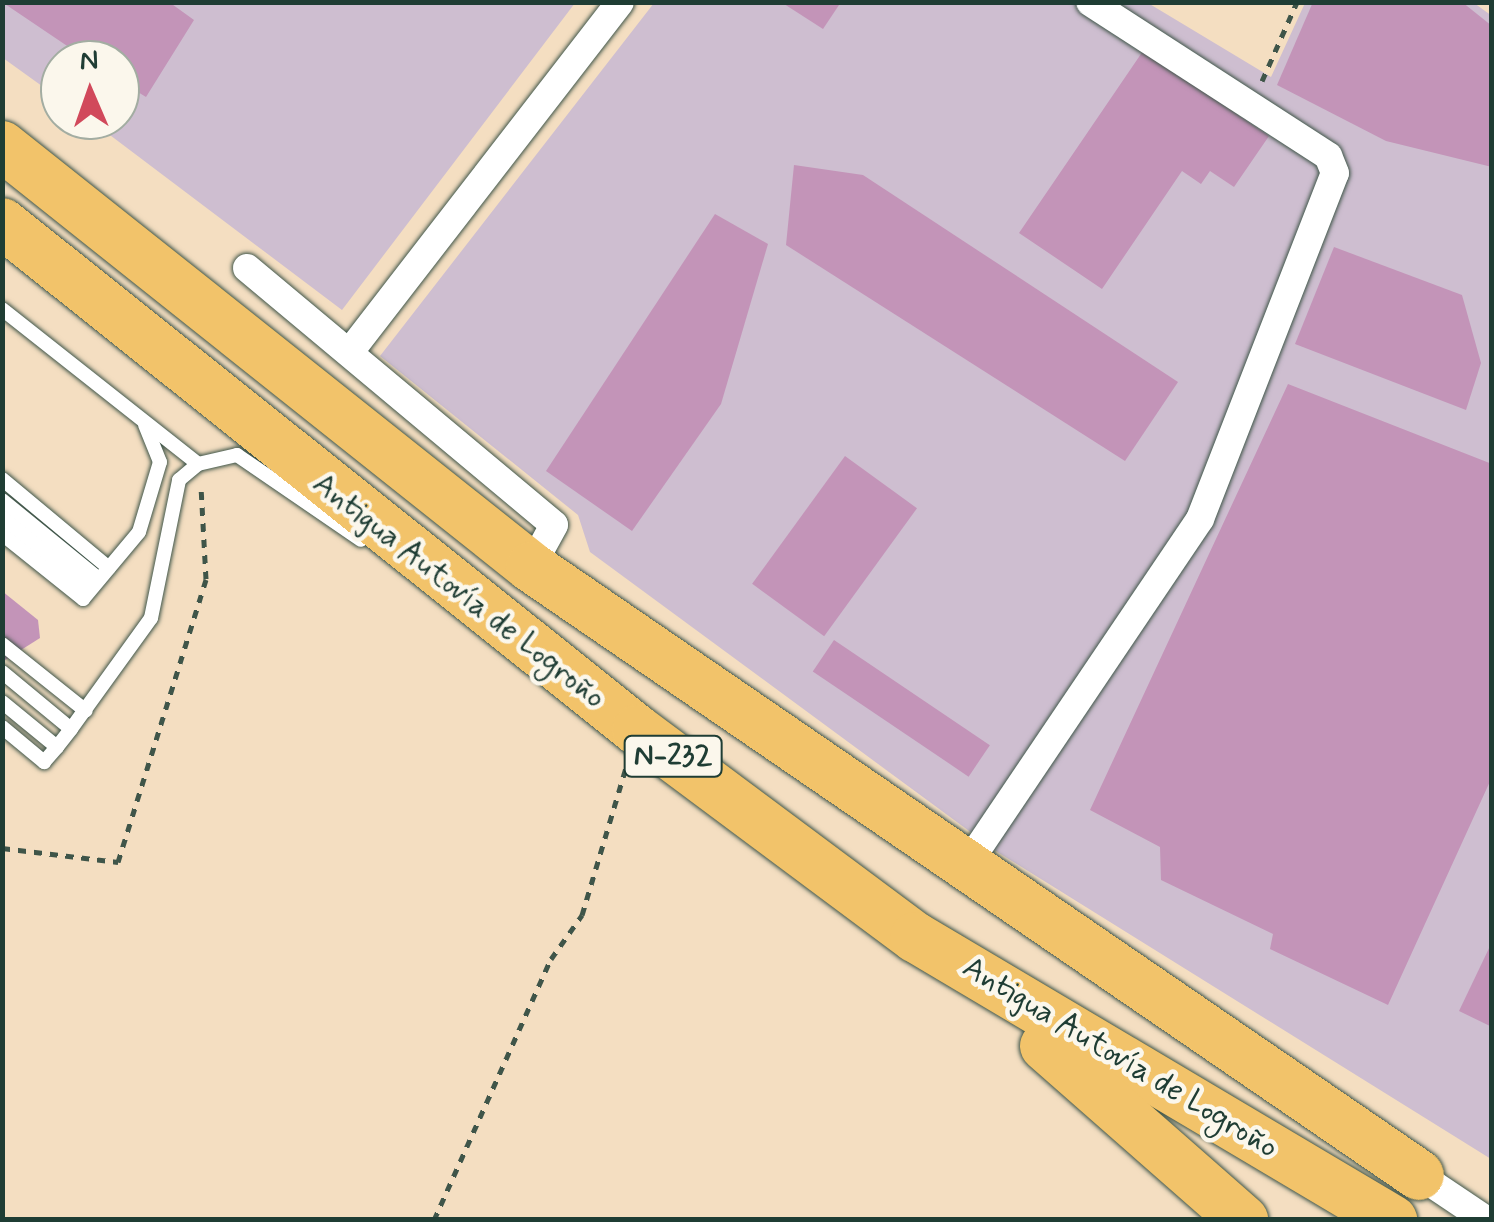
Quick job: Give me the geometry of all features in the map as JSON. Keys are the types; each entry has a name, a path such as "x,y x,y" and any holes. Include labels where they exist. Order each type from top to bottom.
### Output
{"highway":[{"name":"Antigua Autovía de Logroño","path":"2,146 531,567 964,869 1419,1176"},
{"name":"Antigua Autovía de Logroño","path":"2,223 637,730 915,936 1392,1220"},
{"path":"915,936 953,976 1094,1081 1243,1220"}],"street":[{"path":"352,350 620,2"},
{"path":"964,869 1200,519 1336,173 1328,156 1090,2"},
{"path":"247,268 352,350 554,525 531,567"},
{"path":"1419,1176 1486,1220"}],"lane":[{"path":"2,309 198,464"},
{"path":"2,534 83,599 139,532 160,462 144,422"},
{"path":"2,727 44,762 86,711 151,618 179,480 198,464 237,454 381,554"},
{"path":"2,479 100,579"},
{"path":"2,500 100,579"},
{"path":"2,517 100,579"},
{"path":"397,565 637,730"},
{"path":"2,644 86,711"},
{"path":"2,672 71,729"},
{"path":"2,702 57,747"}],"path":[{"path":"1251,107 1298,2"},
{"path":"2,848 118,862 206,579 198,464"},
{"path":"434,1220 550,959 582,915 637,730"}],"shaded area":[{"path":"3,3 575,3 342,310 117,140 140,140 140,40 40,40 40,85 3,58"},
{"path":"654,3 1148,3 1271,77 1305,3 1474,3 1492,16 1491,1159 999,853 590,552 578,515 380,356"}],"building":[{"path":"2,2 169,2 194,20 146,97 140,93 140,40 58,40"},
{"path":"781,2 841,2 823,29"},
{"path":"1313,2 1462,2 1492,26 1492,167 1386,141 1277,85"},
{"path":"1143,51 1269,136 1234,187 1210,171 1201,184 1182,171 1102,289 1019,233"},
{"path":"794,165 863,175 1178,382 1125,461 786,245"},
{"path":"715,214 768,244 721,404 632,531 546,471"},
{"path":"1334,247 1462,295 1481,363 1466,410 1295,344"},
{"path":"1288,384 1492,464 1492,777 1388,1005 1270,949 1273,934 1161,880 1160,847 1090,810"},
{"path":"845,456 917,508 824,636 752,584"},
{"path":"2,591 38,620 40,638 2,662"},
{"path":"834,640 990,745 969,777 813,672"},
{"path":"1492,942 1492,1027 1459,1011"}]}
